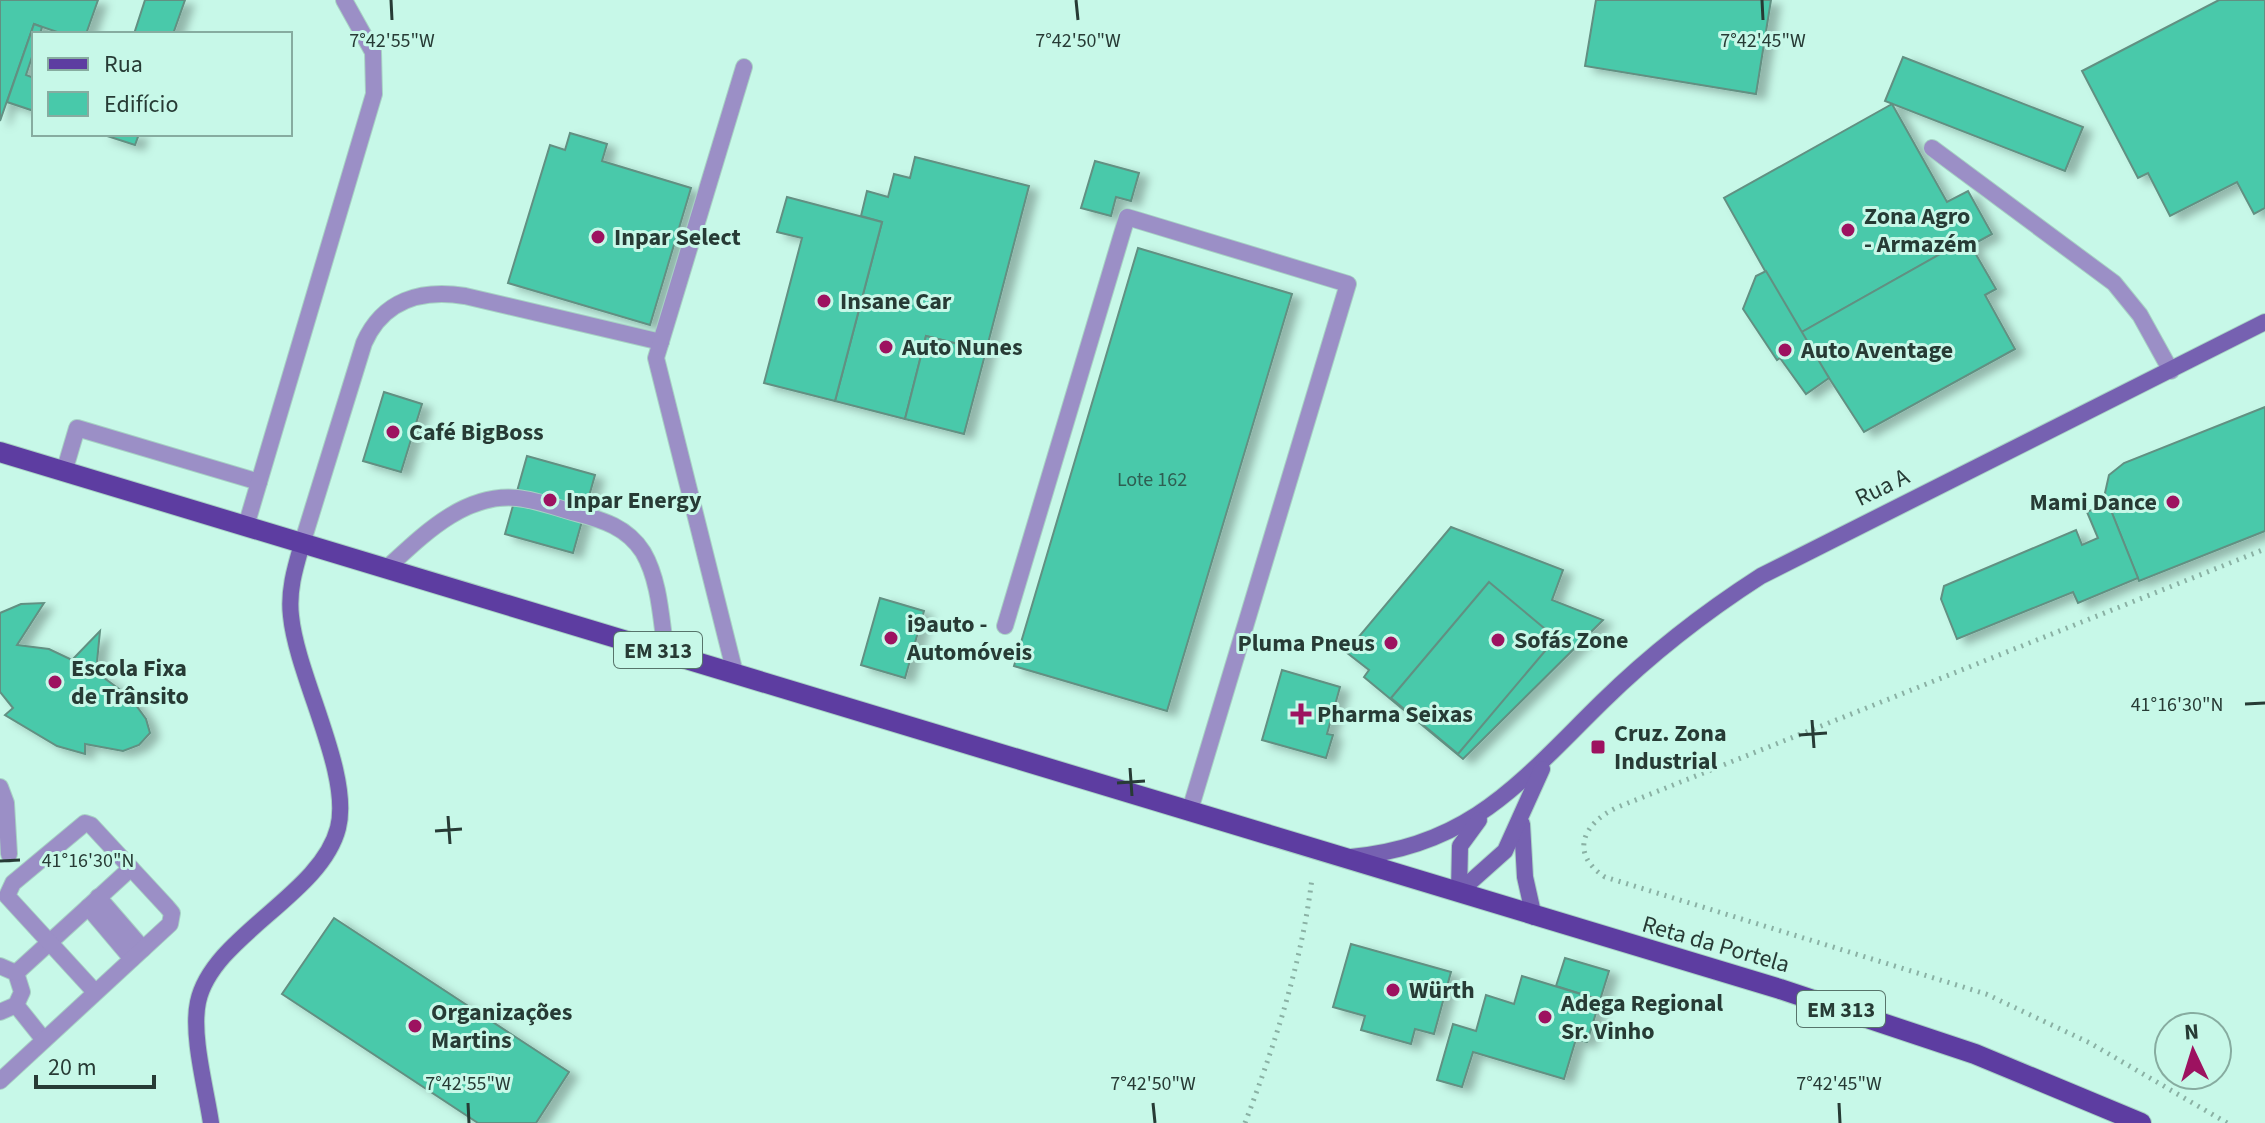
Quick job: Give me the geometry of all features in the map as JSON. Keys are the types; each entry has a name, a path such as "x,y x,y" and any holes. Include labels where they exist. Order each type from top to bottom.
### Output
{"main road":[{"name":"EM 313","path":"4,451 64,472 1316,849"},
{"name":"Reta da Portela","path":"1316,849 1780,989 1975,1054 2141,1123"}],"street":[{"name":"Rua A","path":"1558,749 1632,674 1729,597 1761,576 2265,322"},
{"path":"211,1123 197,1015 202,991 221,962 316,866 334,840 339,826 338,786 291,617 292,584 302,544"},
{"path":"1459,892 1460,846 1469,829 1558,749"},
{"path":"1459,892 1505,851 1536,779 1558,749"},
{"path":"1345,858 1417,844 1492,808"},
{"path":"1522,813 1525,877 1534,917"}],"lane":[{"path":"246,526 374,94 373,52 344,0"},
{"path":"735,673 656,358 744,67"},
{"path":"1932,148 2114,283 2140,315 2171,371"},
{"path":"1005,626 1127,217 1348,284 1190,810"},
{"path":"302,544 364,343 381,315 399,302 436,293 465,296 661,342"},
{"path":"64,472 77,428 259,482"},
{"path":"387,568 438,524 485,501 521,498 604,520 620,528 643,552 655,586 666,653"},
{"path":"0,787 6,803 4,854 20,856 31,867"},
{"path":"0,1092 171,935 175,922 172,913 91,825 85,823 13,883 3,899 49,941 95,992"},
{"path":"44,1040 8,1008 22,985 8,970 49,941 131,868"},
{"path":"93,902 137,954"},
{"path":"0,1081 170,924 172,913"}],"path":[{"path":"2227,1123 2090,1043 2009,1004 1945,980 1605,877 1589,864 1584,848 1587,830 1592,823 1618,807 2265,549"},
{"path":"1245,1123 1265,1072 1299,952 1316,849"}],"building":[{"path":"0,0 98,0 87,32 57,32 34,24 0,121"},
{"path":"145,0 185,0 174,32 135,32"},
{"path":"1596,0 1771,0 1756,94 1585,66"},
{"path":"2219,0 2265,0 2265,208 2254,214 2237,182 2170,216 2148,173 2138,178 2082,71"},
{"path":"34,24 42,27 41,32 32,32 32,57 26,75 32,77 32,110 7,102"},
{"path":"1903,57 2083,127 2065,171 1885,101"},
{"path":"1892,104 1947,202 1968,191 1992,234 1970,246 1967,239 1800,333 1724,198"},
{"path":"570,133 607,144 602,161 691,188 650,325 508,283 550,145 565,150"},
{"path":"107,136 138,136 135,145"},
{"path":"915,157 1029,186 986,351 926,336 905,419 835,401 882,222 861,216 867,191 888,197 894,174 910,178"},
{"path":"1095,161 1139,173 1131,201 1116,197 1111,216 1081,208"},
{"path":"787,197 882,222 835,401 764,383 802,238 777,232"},
{"path":"1967,239 1996,289 1985,295 2015,349 1864,432 1800,333"},
{"path":"1138,248 1292,294 1167,711 1014,666"},
{"path":"1766,271 1829,378 1806,394 1780,358 1777,360 1743,309 1756,276"},
{"path":"926,336 986,351 964,434 905,419"},
{"path":"384,392 422,404 401,472 363,461"},
{"path":"2265,407 2265,531 2139,581 2105,493 2109,475 2124,463"},
{"path":"527,456 595,475 573,553 505,534"},
{"path":"2108,503 2138,578 2078,603 2073,592 1957,639 1941,599 1944,586 2076,530 2082,545 2098,538 2087,512"},
{"path":"1451,527 1563,570 1552,600 1603,620 1463,759 1364,677 1369,670 1346,652"},
{"path":"1489,582 1556,638 1458,754 1391,698"},
{"path":"880,598 924,611 905,678 861,665"},
{"name":"Escola Fixa de Trânsito","path":"44,603 17,645 49,649 72,660 100,631 96,672 130,697 146,719 150,733 139,745 123,751 85,744 85,754 57,746 5,715 13,708 0,692 0,613 21,604"},
{"path":"1282,670 1340,687 1327,734 1333,735 1326,758 1262,740"},
{"path":"334,918 569,1072 536,1123 478,1123 282,994"},
{"path":"1351,944 1451,972 1434,1034 1415,1029 1411,1044 1361,1030 1365,1016 1333,1007"},
{"path":"1565,958 1609,971 1600,1000 1556,986"},
{"path":"1522,976 1600,1000 1587,1042 1576,1039 1564,1079 1473,1052 1462,1087 1437,1080 1453,1024 1476,1031 1486,995 1514,1004"}],"place":[{"name":"Zona Agro - Armazém","path":"1848,230"},
{"name":"Inpar Select","path":"598,237"},
{"name":"Insane Car","path":"824,301"},
{"name":"Auto Nunes","path":"886,347"},
{"name":"Auto Aventage","path":"1785,350"},
{"name":"Café BigBoss","path":"393,432"},
{"name":"Inpar Energy","path":"550,500"},
{"name":"Mami Dance","path":"2173,502"},
{"name":"i9auto - Automóveis","path":"891,638"},
{"name":"Sofás Zone","path":"1498,640"},
{"name":"Pluma Pneus","path":"1391,643"},
{"name":"Escola Fixa de Trânsito","path":"55,682"},
{"name":"Pharma Seixas","path":"1301,714"},
{"name":"Cruz. Zona Industrial","path":"1598,747"},
{"name":"Würth","path":"1393,990"},
{"name":"Adega Regional Sr. Vinho","path":"1545,1017"},
{"name":"Organizações Martins","path":"415,1026"}]}
